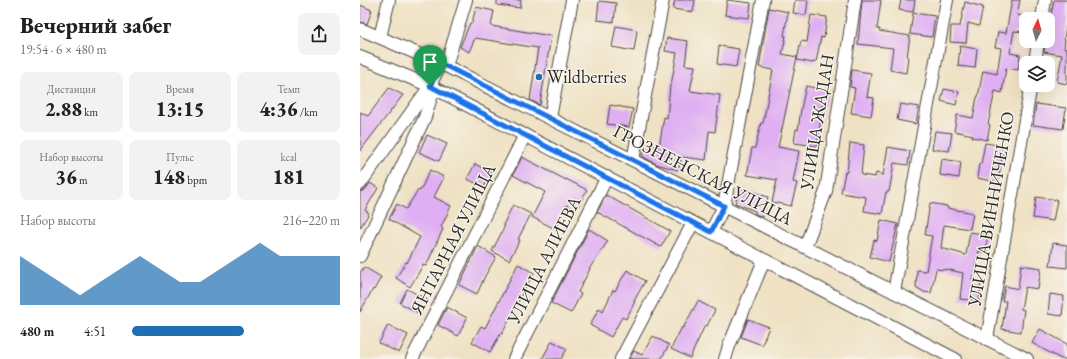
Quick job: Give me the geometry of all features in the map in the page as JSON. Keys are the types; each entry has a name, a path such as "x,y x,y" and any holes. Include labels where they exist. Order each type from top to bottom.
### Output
{"street":[{"path":"380,37 389,0"},
{"path":"360,184 430,86 443,65 466,0"},
{"path":"550,118 572,0"},
{"path":"633,160 663,0"},
{"path":"711,232 724,206 763,0"},
{"name":"УЛИЦА ЖАДАН","path":"805,247 826,191 854,0"},
{"path":"894,292 947,0"},
{"path":"1043,12 1045,0"},
{"name":"ГРОЗНЕНСКАЯ УЛИЦА","path":"360,29 443,65 1027,359"},
{"path":"361,59 430,86 764,260 939,356 955,359"},
{"path":"360,256 425,117 432,94 430,86"},
{"name":"УЛИЦА ВИННИЧЕНКО","path":"987,339 1030,92"},
{"name":"ЯНТАРНАЯ УЛИЦА","path":"412,359 525,135"},
{"name":"УЛИЦА АЛИЕВА","path":"514,359 606,178"},
{"path":"621,359 693,223"},
{"path":"724,359 764,260"}],"building":[{"path":"497,0 521,0 520,8 497,5"},
{"path":"675,0 695,0 693,12 673,9"},
{"path":"727,0 751,3 749,18 725,15"},
{"path":"795,0 808,0 806,15 793,13"},
{"path":"862,0 881,0 877,29 880,29 879,31 910,36 906,73 890,70 893,48 858,44"},
{"path":"901,0 915,0 913,12 899,10"},
{"path":"1012,0 1020,0 1017,15 1019,15 1019,31 1014,31 1010,53 1020,55 1018,70 1006,68 1002,93 995,91 988,124 990,125 987,140 954,131 957,115 973,118 983,71 997,74 1001,48 995,47 998,32 1006,33"},
{"path":"1054,0 1067,0 1067,21 1064,48 1067,49 1067,84 1057,82 1062,55 1044,52 1044,48 1055,48 1055,12 1052,12"},
{"path":"599,1 616,3 614,22 597,20"},
{"path":"965,2 983,7 979,26 968,23 966,43 950,42 951,26 960,26"},
{"path":"360,5 372,10 367,24 360,22"},
{"name":"Wildberries","path":"476,7 494,11 491,26 551,36 540,105 530,100 538,48 475,38 469,52 460,47 470,23 472,23"},
{"path":"769,8 788,12 784,36 786,36 782,54 797,57 778,147 799,151 793,182 797,183 791,206 772,202 777,180 747,175 752,148 755,148 761,123 763,123 773,70 759,67"},
{"path":"913,13 935,16 932,37 910,34"},
{"path":"811,15 827,17 824,38 821,37 816,62 813,63 797,60 801,41 807,42"},
{"path":"616,26 637,30 634,51 612,47"},
{"path":"667,38 688,41 685,65 695,66 690,91 720,95 715,132 709,131 706,160 682,157 678,170 656,164 642,156 646,143 659,147 664,117 667,118 670,85 677,53 665,51"},
{"path":"719,46 739,49 736,67 717,64"},
{"path":"960,46 977,49 975,68 958,66"},
{"path":"852,70 871,73 867,97 874,98 871,116 851,113 855,88 850,87"},
{"path":"806,86 828,91 825,106 823,105 817,146 794,143 796,129 798,130"},
{"path":"389,88 403,95 360,151 360,112 368,116"},
{"path":"944,89 959,92 956,105 941,101"},
{"path":"900,104 919,107 916,124 897,120"},
{"path":"1036,104 1066,108 1063,129 1033,125"},
{"path":"610,105 633,109 629,127 607,124"},
{"path":"935,131 952,133 949,151 932,149"},
{"path":"427,135 447,144 439,161 419,152"},
{"path":"850,143 864,145 861,175 875,177 876,173 883,175 888,147 910,151 908,165 894,163 889,192 886,192 882,214 864,211 866,197 841,193 845,172 847,172"},
{"path":"985,143 1004,146 998,182 977,178"},
{"path":"522,157 587,190 576,210 567,205 555,229 532,217 545,192 513,175"},
{"path":"942,159 961,162 959,178 940,175"},
{"path":"475,164 492,173 484,187 467,179"},
{"path":"430,170 444,177 434,197 451,206 441,227 443,229 426,266 423,265 410,287 396,278 406,262 407,263 420,237 389,219 397,204 406,209 418,190 420,191"},
{"path":"370,183 378,188 365,210 369,213 360,228 360,191 366,189"},
{"path":"740,188 768,197 763,217 755,214 755,211 735,203"},
{"path":"606,195 670,231 661,247 597,212"},
{"path":"1036,197 1057,200 1053,221 1033,218"},
{"path":"930,203 973,213 970,229 944,225 941,248 966,255 970,232 988,235 985,252 979,251 972,280 981,281 979,301 960,299 963,273 945,269 936,269 931,293 924,292 916,287 917,270 926,271 932,236 925,235"},
{"path":"513,205 531,214 518,239 520,240 509,260 492,251 505,226 503,225"},
{"path":"881,220 898,224 889,262 870,257 874,240 877,241"},
{"path":"589,229 608,241 589,269 578,292 581,294 571,313 551,303"},
{"path":"1053,243 1067,245 1067,268 1050,266"},
{"path":"478,246 496,257 477,294 459,285"},
{"path":"518,264 534,273 502,334 501,333 490,352 472,342 481,326 485,328"},
{"path":"1021,265 1041,268 1038,289 1025,287 1021,309 1024,310 1021,332 1002,329 1006,301 1002,301 1005,286 1018,289"},
{"path":"364,267 381,277 360,312 360,273"},
{"path":"627,270 645,281 626,319 622,317 611,337 590,325 599,308 603,311 613,290 615,291"},
{"path":"407,289 428,300 420,314 400,303"},
{"path":"1050,294 1064,296 1062,316 1048,314"},
{"path":"698,301 715,310 707,326 705,325 690,358 671,349"},
{"path":"447,307 467,318 458,336 438,325"},
{"path":"748,319 769,327 762,345 741,337"},
{"path":"388,325 408,335 399,353 379,343"},
{"path":"1040,329 1067,344 1067,359 1061,359 1032,343"},
{"path":"653,336 669,345 661,359 629,359 634,351 642,355"},
{"path":"552,341 567,349 561,359 542,359"}],"place":[{"name":"Wildberries","path":"539,77"}],"route":[{"path":"440,64 446,66 724,206 711,232 430,86 440,64"}]}
